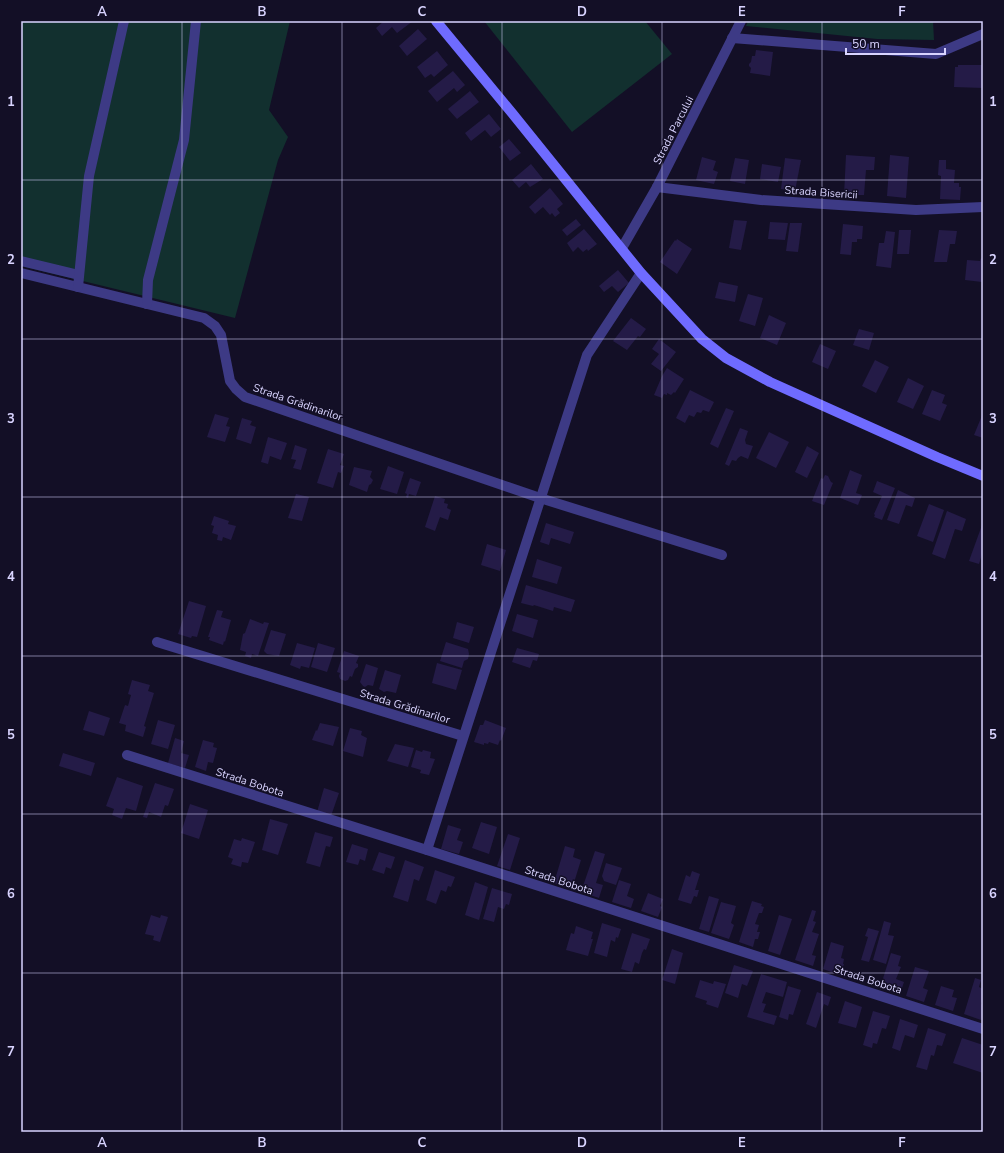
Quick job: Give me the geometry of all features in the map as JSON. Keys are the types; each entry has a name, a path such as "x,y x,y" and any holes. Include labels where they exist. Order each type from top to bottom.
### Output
{"main road":[{"path":"436,21 641,272 702,339 726,358 770,382 983,476"}],"street":[{"path":"78,287 89,176 124,21"},
{"path":"147,304 148,280 184,140 196,21"},
{"name":"Strada Parcului","path":"622,248 657,187 741,21"},
{"path":"732,38 936,54 983,34"},
{"name":"Strada Bisericii","path":"657,187 761,200 916,210 983,208"},
{"path":"21,261 79,275"},
{"path":"427,850 540,498 588,355 641,272"},
{"name":"Strada Grădinarilor","path":"21,273 204,318 215,326 221,335 230,381 236,389 246,397 540,498 722,555"},
{"name":"Strada Grădinarilor","path":"157,642 463,736"},
{"name":"Strada Bobota","path":"127,756 427,850 983,1029"}],"green space":[{"path":"21,21 290,21 269,110 288,137 278,160 235,318 21,266"},
{"path":"484,21 645,21 672,54 572,132"},
{"path":"748,21 933,21 934,40 877,39 746,26"}],"building":[{"path":"384,21 413,21 397,33 392,27 382,36 376,28"},
{"path":"418,29 427,39 407,56 399,46"},
{"path":"756,50 773,52 770,76 750,73 751,68 749,64 752,56 755,56"},
{"path":"437,51 448,65 434,77 431,74 425,78 417,67"},
{"path":"958,65 983,65 983,88 954,87 955,67 958,67"},
{"path":"453,71 465,85 457,92 454,88 437,102 428,91"},
{"path":"470,91 479,102 457,119 448,109"},
{"path":"489,114 501,129 491,137 485,130 471,141 465,133"},
{"path":"509,139 521,153 510,161 499,147"},
{"path":"846,155 875,157 874,170 866,170 864,195 844,195"},
{"path":"890,155 909,157 906,198 887,196"},
{"path":"702,157 716,161 713,170 718,172 714,184 696,180"},
{"path":"735,158 749,160 745,184 730,181"},
{"path":"785,158 801,160 795,191 781,189"},
{"path":"939,160 946,160 946,169 955,170 954,183 959,183 959,187 961,187 960,200 940,199 941,176 938,175"},
{"path":"531,164 543,179 530,187 526,182 519,188 512,180"},
{"path":"762,164 781,167 778,182 760,179"},
{"path":"550,188 563,204 557,209 560,213 555,217 552,213 550,215 543,207 535,214 529,207"},
{"path":"576,219 581,225 567,236 562,230"},
{"path":"734,220 747,221 741,250 729,248"},
{"path":"770,222 788,223 785,240 768,239"},
{"path":"790,223 802,223 798,252 786,251"},
{"path":"843,224 863,226 862,239 857,239 857,242 852,242 851,255 840,254"},
{"path":"584,229 597,244 588,251 587,249 583,252 578,247 573,252 567,243"},
{"path":"899,230 911,230 909,254 897,254"},
{"path":"939,230 957,231 955,244 950,244 947,262 934,262"},
{"path":"886,231 895,232 891,268 876,266 879,243 884,243"},
{"path":"677,239 692,249 677,274 660,262"},
{"path":"981,258 983,259 982,282 965,280 967,260 980,261"},
{"path":"618,270 629,283 618,292 612,286 604,292 599,286"},
{"path":"719,282 738,286 735,302 715,298"},
{"path":"748,294 763,298 755,326 739,321"},
{"path":"769,315 786,323 777,345 760,338"},
{"path":"631,318 646,329 640,337 638,336 627,350 613,341"},
{"path":"859,329 874,333 869,350 853,345"},
{"path":"659,339 676,352 661,371 651,364 659,354 652,349"},
{"path":"820,344 836,351 828,369 812,362"},
{"path":"875,360 889,367 876,393 862,386"},
{"path":"667,368 684,379 675,393 674,392 671,395 667,393 667,395 664,394 662,398 654,395"},
{"path":"908,378 924,386 913,409 897,402"},
{"path":"690,390 714,402 709,412 703,410 701,413 697,412 694,417 689,415 685,423 676,418"},
{"path":"932,390 945,395 942,403 947,405 940,421 922,414"},
{"path":"726,408 734,411 718,448 710,444"},
{"path":"983,413 983,438 974,435"},
{"path":"215,414 229,418 226,426 230,427 225,442 207,437"},
{"path":"242,418 252,421 250,425 256,427 251,444 236,439"},
{"path":"740,428 748,431 745,440 746,444 753,446 748,459 741,456 736,461 732,460 729,466 725,464"},
{"path":"769,432 789,442 776,468 756,458"},
{"path":"268,437 287,443 281,460 270,456 268,464 261,462"},
{"path":"295,445 307,449 301,470 293,468 296,460 291,459"},
{"path":"807,446 819,453 807,478 795,472"},
{"path":"328,449 344,454 340,465 344,466 341,473 338,472 333,488 317,483"},
{"path":"388,466 404,472 397,494 380,489"},
{"path":"354,467 372,471 370,477 373,480 369,485 367,492 349,485"},
{"path":"850,470 862,475 856,493 862,495 858,505 840,498"},
{"path":"825,475 828,476 833,483 824,505 812,501 821,478 823,479"},
{"path":"410,478 421,482 416,496 409,494 408,498 406,497 407,494 405,493"},
{"path":"877,481 895,488 882,520 874,517 882,496 873,492"},
{"path":"898,490 915,498 912,507 906,505 899,524 887,520"},
{"path":"296,494 309,497 302,521 288,518"},
{"path":"435,496 445,499 444,503 448,504 447,508 451,510 448,520 440,517 435,531 425,527"},
{"path":"929,504 944,510 933,542 917,536"},
{"path":"947,511 966,519 962,531 955,529 945,559 932,554"},
{"path":"214,516 229,521 228,524 236,526 231,540 223,537 222,541 217,540 218,535 212,533 214,526 211,525"},
{"path":"546,523 574,532 570,544 551,538 549,545 540,542"},
{"path":"982,525 983,551 979,564 969,561"},
{"path":"487,544 506,550 500,571 481,565"},
{"path":"537,559 562,567 557,584 532,577"},
{"path":"526,585 575,600 571,612 554,607 553,611 534,605 521,603"},
{"path":"189,601 206,606 197,637 192,636 191,638 178,634"},
{"path":"217,610 223,611 221,617 231,620 223,645 209,640 210,637 208,637"},
{"path":"517,614 538,620 533,638 512,631"},
{"path":"250,619 263,624 264,622 269,623 258,656 252,654 251,658 245,656 246,652 240,650 243,634 245,633"},
{"path":"457,622 474,627 469,643 453,638"},
{"path":"271,630 286,634 279,656 267,654 264,651"},
{"path":"446,642 468,649 468,659 464,661 462,668 440,661"},
{"path":"297,643 315,648 309,668 301,666 300,669 290,665"},
{"path":"318,643 335,648 327,672 311,667"},
{"path":"517,648 539,654 537,661 533,660 530,668 512,662"},
{"path":"344,651 359,656 356,663 358,664 358,667 355,669 352,677 350,676 348,680 345,681 340,679 340,673 337,672"},
{"path":"437,663 462,670 456,690 432,683"},
{"path":"366,664 378,668 373,686 368,685 365,687 360,682"},
{"path":"385,670 401,675 396,693 387,691 384,692 379,689"},
{"path":"132,680 150,685 148,691 154,693 144,726 146,727 143,737 125,731 126,725 119,723 125,705 128,706 131,695 128,694"},
{"path":"89,711 110,718 104,736 83,730"},
{"path":"158,720 175,725 168,749 151,744"},
{"path":"485,720 506,728 498,745 489,742 488,744 484,743 484,745 474,742 480,725 483,725"},
{"path":"320,723 339,727 333,746 312,740"},
{"path":"350,728 362,731 361,735 367,738 363,757 343,751"},
{"path":"175,738 184,741 181,753 189,755 185,768 168,763"},
{"path":"203,740 214,743 213,747 217,748 213,763 208,762 206,771 195,767"},
{"path":"395,744 414,748 408,767 387,761"},
{"path":"416,750 431,752 430,758 435,759 429,775 420,773 421,770 411,767"},
{"path":"63,753 95,763 91,776 59,766"},
{"path":"117,777 143,786 136,811 126,808 122,819 112,815 114,809 106,806"},
{"path":"155,783 174,789 168,806 165,805 161,817 149,812 147,818 143,817"},
{"path":"324,788 339,793 331,816 317,812"},
{"path":"190,804 208,810 199,839 181,833"},
{"path":"270,819 288,824 278,855 262,850"},
{"path":"481,822 497,827 489,854 472,848"},
{"path":"448,825 461,829 457,840 463,842 459,854 441,849"},
{"path":"315,832 333,837 330,847 326,846 320,867 306,863"},
{"path":"508,834 520,838 510,870 497,866"},
{"path":"242,838 255,842 248,863 242,862 241,867 231,864 233,859 228,857 234,839 241,841"},
{"path":"352,844 368,849 365,861 360,859 358,865 346,862"},
{"path":"565,846 575,849 573,857 581,860 572,889 554,883"},
{"path":"595,851 605,854 596,883 603,885 599,898 581,892"},
{"path":"379,852 395,857 391,869 386,867 384,874 372,870"},
{"path":"405,860 424,867 419,881 414,879 408,902 393,897"},
{"path":"606,863 622,868 616,885 604,881 602,876"},
{"path":"435,870 455,877 451,887 448,886 446,892 441,890 436,904 426,900"},
{"path":"692,871 700,874 695,890 699,890 697,897 694,896 691,904 678,900 686,875 690,877"},
{"path":"619,880 631,884 627,896 634,899 631,908 612,902"},
{"path":"475,882 488,887 479,920 465,915"},
{"path":"492,888 512,894 509,905 506,904 504,909 498,907 494,922 483,919"},
{"path":"648,893 663,899 658,917 641,911"},
{"path":"709,896 719,899 709,932 699,929"},
{"path":"752,901 762,904 761,906 764,907 762,913 759,913 755,924 759,925 757,932 760,932 758,939 755,939 753,947 739,942"},
{"path":"721,902 736,906 731,923 734,925 729,939 711,933"},
{"path":"812,910 816,911 813,921 816,922 812,932 819,934 812,955 816,956 813,966 795,960"},
{"path":"151,915 160,918 161,915 168,917 160,942 153,940 154,936 145,934"},
{"path":"779,915 792,919 780,955 768,951"},
{"path":"884,921 891,923 888,935 894,936 886,964 873,960"},
{"path":"602,923 621,929 615,942 611,940 607,957 594,953"},
{"path":"576,926 593,932 591,939 593,939 588,956 566,950 571,933 574,934"},
{"path":"868,928 879,931 869,962 861,960 868,937 865,936"},
{"path":"632,933 650,939 646,950 644,949 642,953 639,964 635,962 632,972 621,969"},
{"path":"831,942 844,946 841,958 844,959 844,964 840,975 823,969"},
{"path":"672,949 683,953 675,984 662,980"},
{"path":"891,953 901,956 898,966 901,967 896,979 904,982 900,994 880,988"},
{"path":"734,965 753,971 747,986 742,984 738,998 725,993"},
{"path":"915,967 929,971 923,988 928,990 924,1002 906,996"},
{"path":"761,974 787,982 783,997 766,992 762,1003 766,1004 763,1012 777,1016 774,1025 747,1017"},
{"path":"975,978 981,980 979,987 983,989 981,1004 983,1005 983,1014 981,1020 964,1014"},
{"path":"700,980 713,984 714,981 726,984 718,1008 706,1004 707,1001 695,997"},
{"path":"788,986 801,990 793,1015 789,1014 788,1020 779,1017"},
{"path":"941,986 954,990 952,997 957,998 953,1011 935,1005"},
{"path":"817,992 831,997 828,1006 824,1004 816,1028 806,1024"},
{"path":"845,1001 862,1007 856,1028 838,1023"},
{"path":"873,1011 890,1016 886,1029 882,1028 877,1044 873,1043 872,1048 863,1045"},
{"path":"900,1019 918,1025 914,1038 905,1035 900,1051 892,1048"},
{"path":"928,1028 946,1034 942,1046 937,1045 934,1056 931,1055 927,1070 916,1067"},
{"path":"962,1038 983,1045 983,1073 953,1063"}]}
